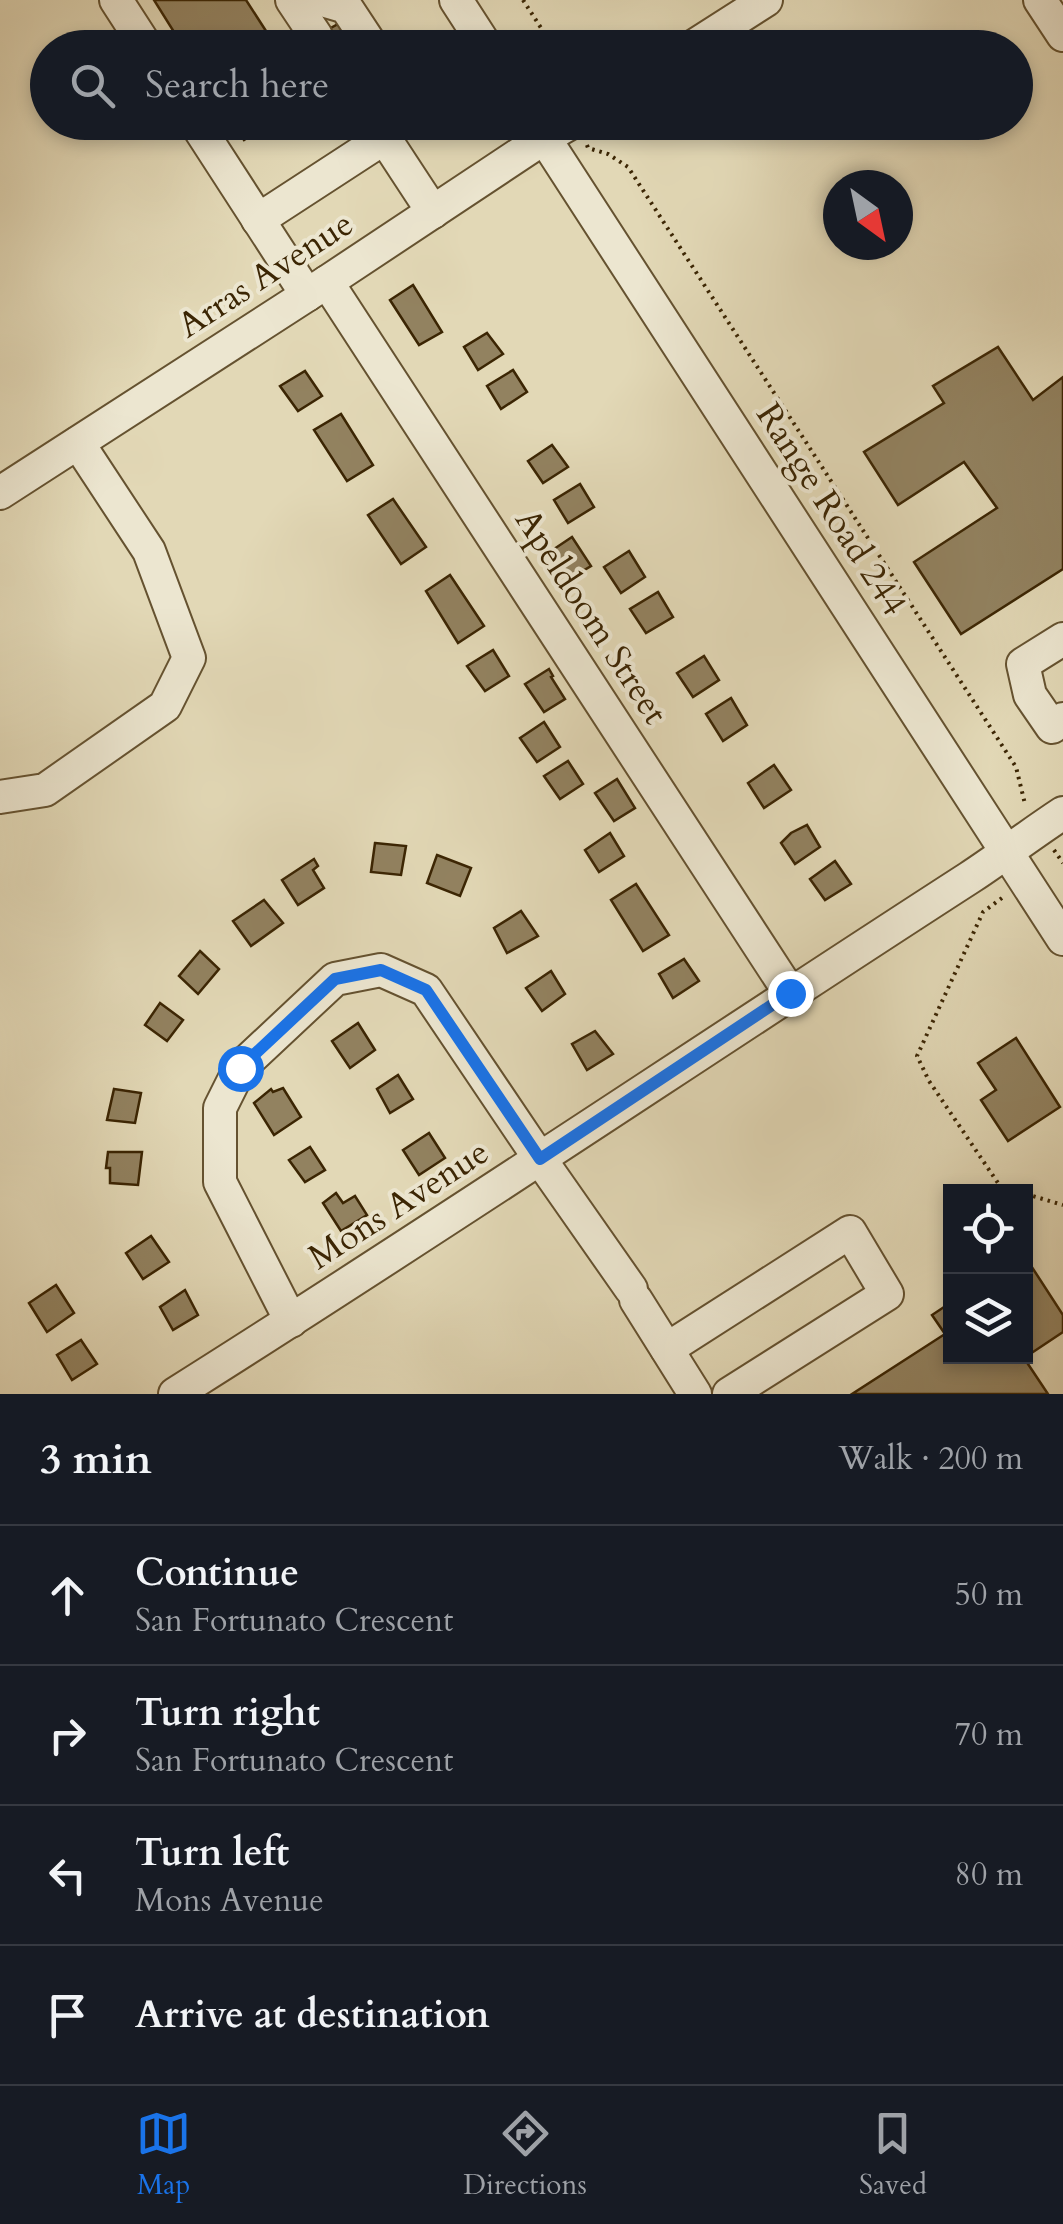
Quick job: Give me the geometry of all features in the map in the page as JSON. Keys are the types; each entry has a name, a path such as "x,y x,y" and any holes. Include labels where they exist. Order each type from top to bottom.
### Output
{"street":[{"path":"116,0 135,30"},
{"path":"456,0 475,30"},
{"path":"719,30 766,0"},
{"path":"1040,0 1063,34"},
{"path":"307,21 346,7 361,30"},
{"name":"Apeldoom Street","path":"207,140 258,220 317,288 790,993"},
{"path":"258,220 366,140"},
{"path":"386,140 433,212"},
{"name":"Arras Avenue","path":"0,492 543,140"},
{"name":"Range Road 244","path":"564,140 1063,939"},
{"path":"0,798 45,790 165,706 189,658 149,551 78,443"},
{"path":"1063,639 1023,664 1030,695 1052,727 1063,719"},
{"name":"Mons Avenue","path":"175,1394 1007,854 1052,820"},
{"path":"290,1321 220,1182 220,1108 240,1068 335,979 381,970 426,990 634,1294 695,1394"},
{"path":"667,1349 850,1232 887,1294 729,1394"}],"path":[{"path":"523,0 542,30"},
{"path":"575,140 628,167 1016,767 1026,805 1052,820 1063,863"},
{"path":"999,1184 929,1081 917,1056 983,912 1025,881"},
{"path":"1033,1196 1063,1205"}],"building":[{"path":"154,0 246,0 265,30 173,30"},
{"path":"413,285 442,332 419,345 390,300"},
{"path":"487,333 503,354 478,370 464,347"},
{"path":"998,347 1033,400 1063,377 1063,569 961,634 914,562 997,508 964,462 898,505 864,452 944,403 933,386"},
{"path":"513,370 527,392 501,409 487,386"},
{"path":"305,371 322,396 298,411 280,386"},
{"path":"341,414 373,465 347,481 314,430"},
{"path":"552,445 568,467 543,483 528,461"},
{"path":"580,484 594,507 568,523 554,500"},
{"path":"393,499 426,547 401,564 368,515"},
{"path":"572,537 591,566 569,579 551,551"},
{"path":"629,551 645,577 621,593 604,567"},
{"path":"450,575 484,626 458,643 426,591"},
{"path":"658,592 673,617 646,633 630,609"},
{"path":"493,650 509,676 485,691 467,666"},
{"path":"704,656 719,680 693,697 677,673"},
{"path":"549,669 565,699 544,712 525,684"},
{"path":"731,698 747,725 723,741 706,714"},
{"path":"544,722 560,747 537,762 520,738"},
{"path":"568,761 583,784 560,799 544,776"},
{"path":"774,765 791,790 764,808 748,783"},
{"path":"617,779 635,808 614,821 595,793"},
{"path":"807,825 820,847 795,864 781,843"},
{"path":"610,833 624,856 599,872 585,850"},
{"path":"375,843 406,846 401,875 371,872"},
{"path":"437,855 471,868 460,896 427,883"},
{"path":"314,859 318,866 313,870 324,888 298,905 282,880"},
{"path":"835,861 851,884 825,900 810,879"},
{"path":"636,884 669,935 643,951 611,900"},
{"path":"264,900 283,923 251,946 233,921"},
{"path":"521,911 538,936 507,953 494,928"},
{"path":"200,951 219,969 198,994 179,976"},
{"path":"684,959 699,981 673,998 659,974"},
{"path":"551,971 565,994 542,1011 526,988"},
{"path":"160,1003 183,1020 167,1041 145,1025"},
{"path":"358,1023 375,1050 350,1068 332,1041"},
{"path":"595,1031 613,1054 587,1070 572,1044"},
{"path":"1016,1038 1060,1107 1008,1141 981,1100 996,1090 978,1063"},
{"path":"398,1075 413,1099 390,1113 377,1089"},
{"path":"283,1088 301,1117 274,1135 254,1103 271,1089 273,1092"},
{"path":"114,1089 141,1093 135,1123 107,1120"},
{"path":"429,1133 445,1158 419,1175 403,1150"},
{"path":"310,1147 325,1170 305,1182 289,1160"},
{"path":"108,1152 142,1152 138,1185 110,1183 110,1168 106,1168"},
{"path":"336,1193 343,1203 355,1196 367,1215 341,1231 323,1203"},
{"path":"151,1236 169,1262 143,1279 126,1253"},
{"path":"1033,1269 1063,1315 1063,1332 1033,1352"},
{"path":"56,1285 74,1313 47,1332 29,1303"},
{"path":"185,1290 198,1315 173,1330 160,1307"},
{"path":"943,1308 943,1331 932,1315"},
{"path":"943,1335 943,1364 1028,1364 1048,1394 852,1394"},
{"path":"81,1340 97,1364 72,1380 57,1355"}],"route":[{"path":"240,1068 335,979 381,970 426,990 540,1159 790,993"}]}
